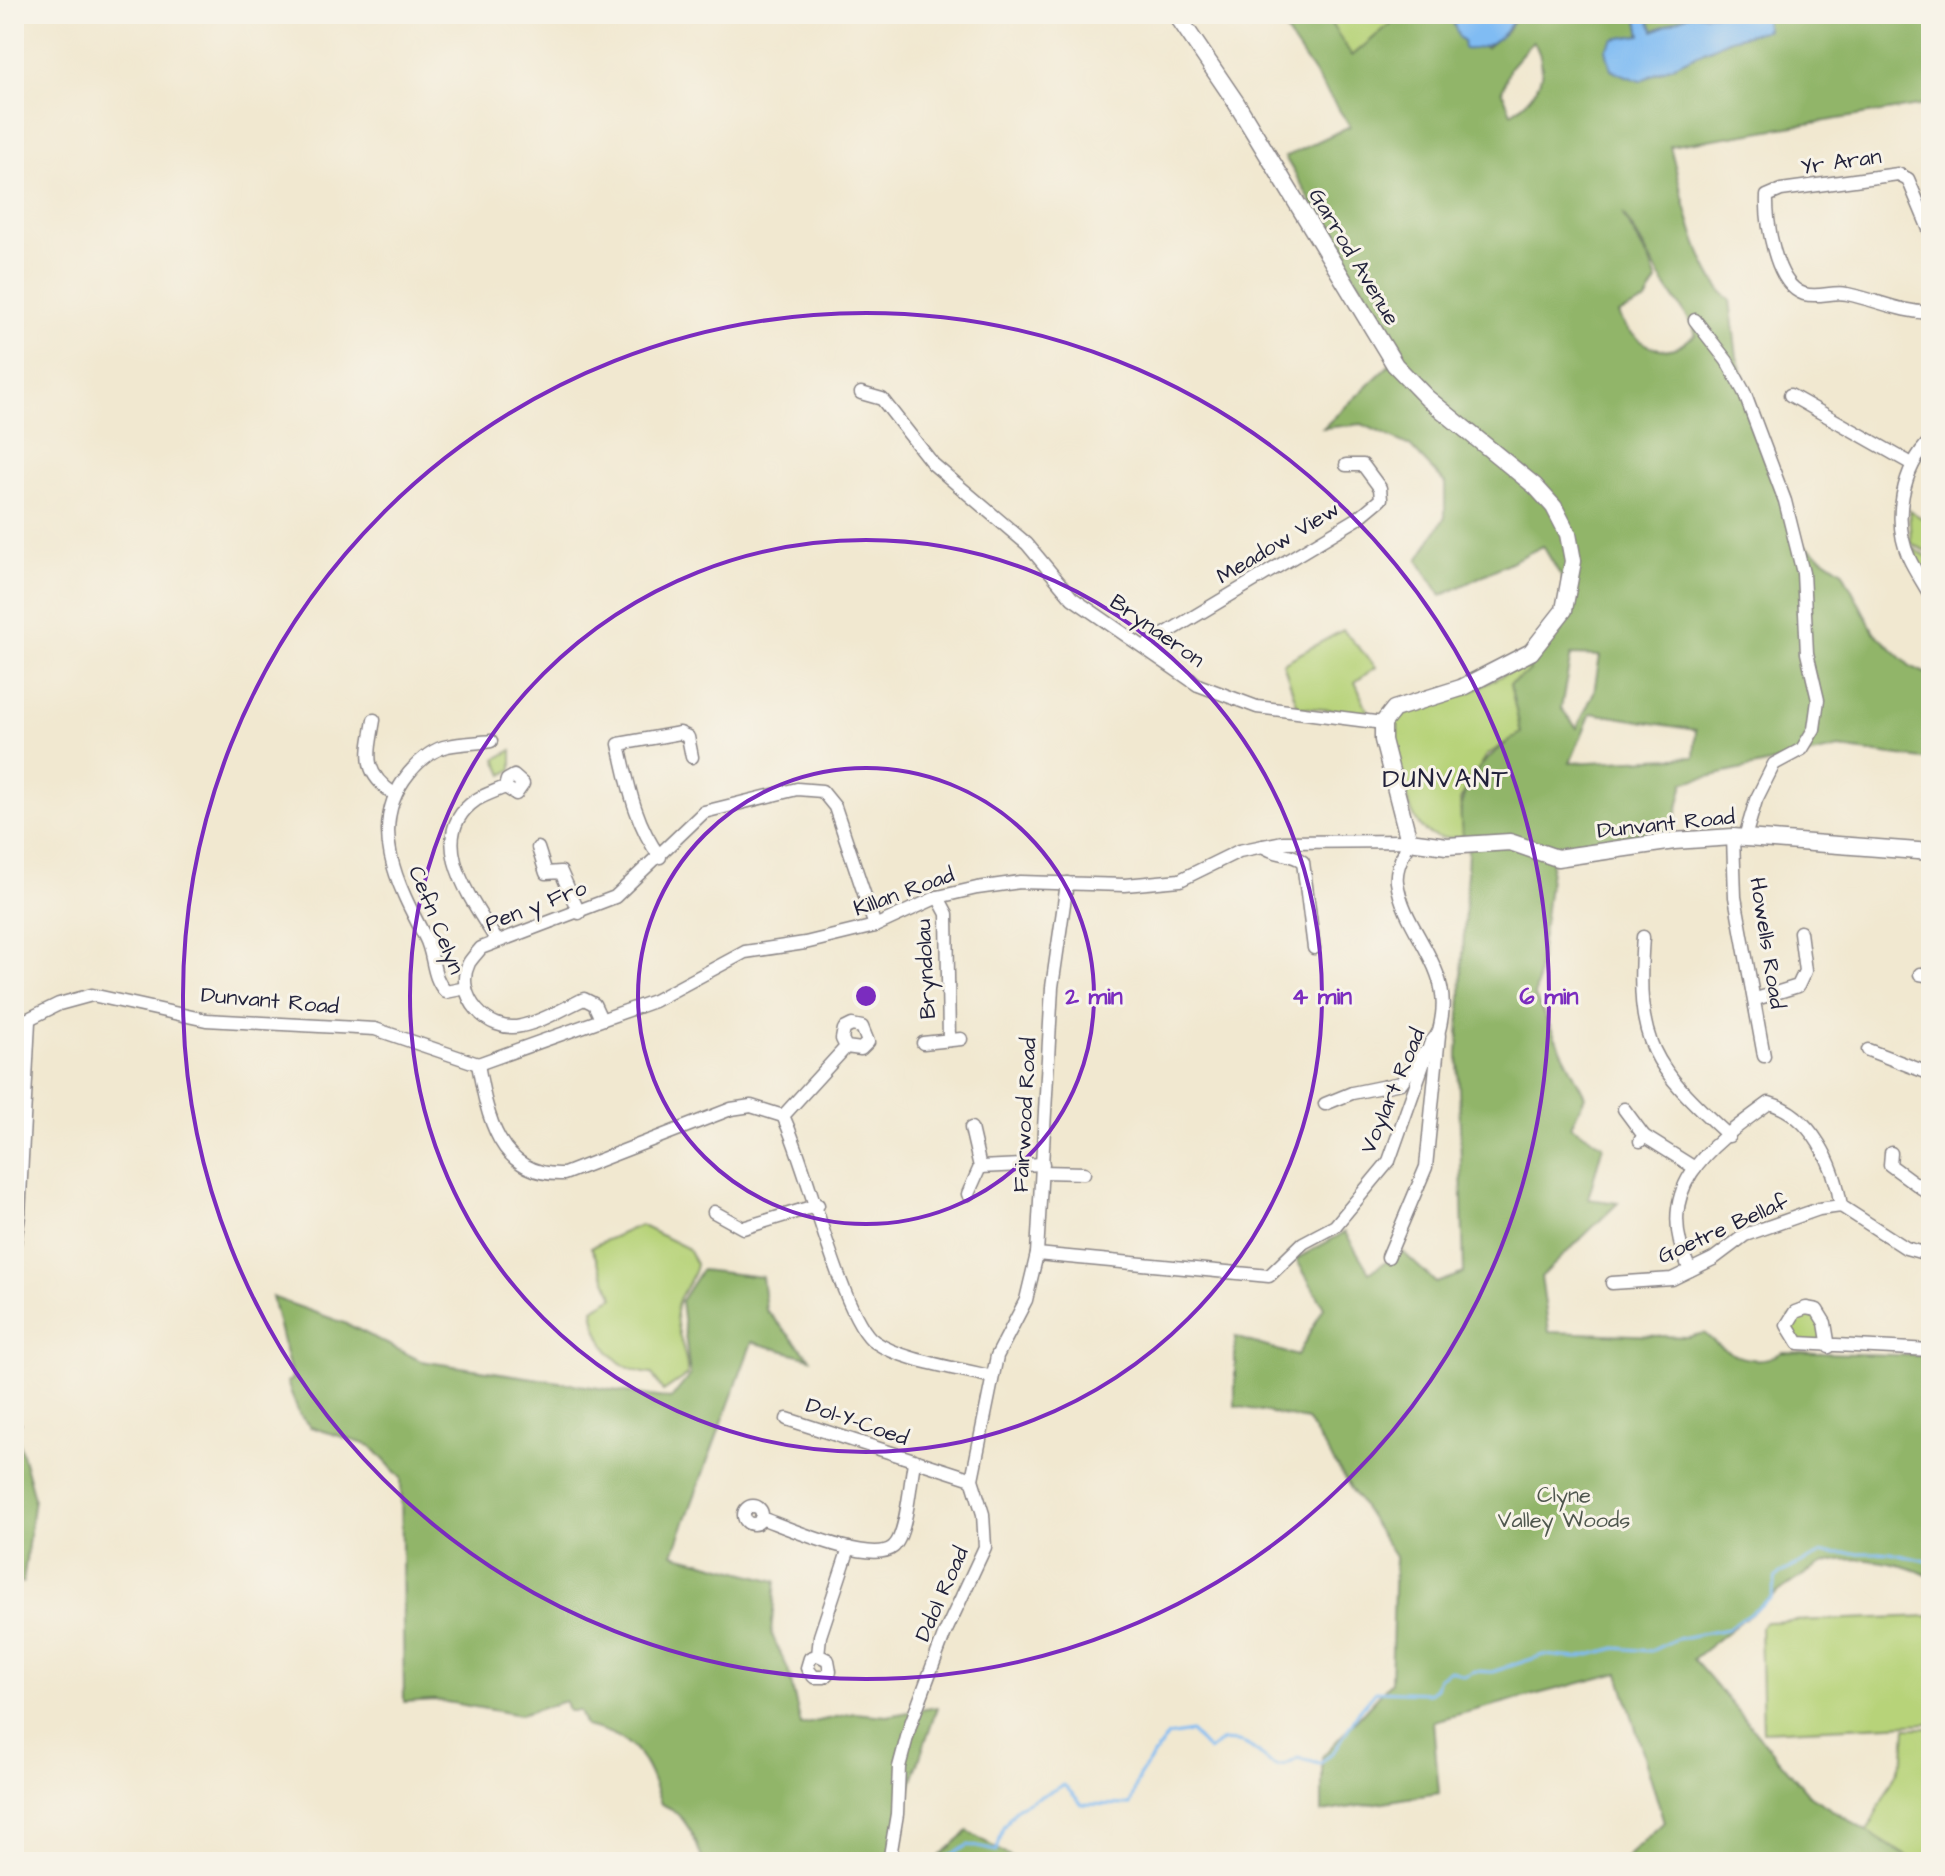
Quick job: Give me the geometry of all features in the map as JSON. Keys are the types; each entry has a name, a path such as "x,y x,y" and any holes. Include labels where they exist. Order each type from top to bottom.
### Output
{"main road":[{"name":"Garrod Avenue","path":"1176,14 1235,101 1395,365 1427,398 1535,486 1554,507 1568,534 1573,561 1564,610 1531,652 1461,688 1394,709 1383,723"},
{"path":"1383,723 1383,740 1409,841"},
{"name":"Dunvant Road","path":"1409,841 1447,846 1510,842 1557,858 1674,841 1739,837 1931,852"}],"street":[{"name":"Yr Aran","path":"1752,198 1781,190 1898,174 1908,179 1930,229"},
{"path":"1767,196 1768,236 1790,286 1803,294 1845,293 1906,313 1931,313"},
{"name":"Howells Road","path":"1695,320 1727,361 1744,392 1785,501 1803,573 1807,653 1818,700 1814,729 1802,749 1774,764 1739,837 1735,897 1764,1056"},
{"name":"Brynaeron","path":"861,393 882,399 933,464 1027,544 1072,598 1198,685 1257,707 1383,723"},
{"path":"1790,395 1912,464"},
{"path":"1931,440 1912,464 1900,506 1908,555 1931,597"},
{"name":"Meadow View","path":"1145,646 1357,519 1381,499 1380,488 1363,465 1346,465"},
{"path":"374,720 369,761 372,776 394,794"},
{"path":"660,857 649,842 632,800 619,744 680,733 688,737 692,757"},
{"name":"Cefn Celyn","path":"466,988 446,992 436,982 430,947 410,913 393,869 388,835 394,794 420,760 437,750 491,741"},
{"path":"497,941 460,880 454,858 453,836 460,818 475,801 505,787"},
{"name":"Pen y Fro","path":"466,988 468,965 481,948 615,897 704,812 797,789 822,791 835,807 875,926"},
{"name":"Killan Road","path":"478,1064 654,1001 745,952 805,943 875,926 938,897 1020,882 1125,885 1180,880 1239,851 1283,842 1409,841"},
{"name":"Voylart Road","path":"1037,1254 1269,1276 1303,1243 1335,1226 1389,1161 1435,1039 1445,997 1439,974 1406,911 1397,882 1397,870 1409,841"},
{"path":"1263,846 1273,854 1296,856 1303,862 1314,948"},
{"path":"538,848 546,873 561,872 579,913"},
{"name":"Fairwood Road","path":"1026,1300 1037,1254 1052,987 1067,883"},
{"name":"Bryndolau","path":"923,1043 955,1040 947,914 938,897"},
{"path":"1643,937 1646,957 1640,993 1646,1031 1661,1066 1679,1091 1729,1136"},
{"path":"1756,999 1798,986 1805,971 1796,940"},
{"path":"466,988 476,1010 490,1022 503,1026 520,1027 584,999 594,1004 601,1019"},
{"name":"Dunvant Road","path":"14,1026 59,1004 92,995 206,1020 375,1029 478,1064"},
{"path":"14,1248 19,1216 29,1021"},
{"path":"1325,1104 1352,1093 1401,1083 1435,1039"},
{"path":"1388,1257 1426,1167 1435,1039"},
{"path":"783,1116 846,1047"},
{"path":"1868,1050 1931,1074"},
{"path":"478,1064 493,1130 507,1151 526,1167 546,1175 564,1174 731,1109 751,1106 783,1116"},
{"path":"1690,1270 1677,1243 1676,1204 1695,1168 1769,1103 1779,1106 1818,1140 1841,1206 1906,1248 1931,1255"},
{"path":"1624,1109 1642,1139 1695,1168"},
{"path":"783,1116 818,1205 852,1313 872,1340 894,1351 992,1377"},
{"path":"968,1194 980,1167 971,1128"},
{"path":"1891,1153 1890,1165 1931,1195"},
{"path":"980,1167 1042,1168 1084,1173"},
{"path":"714,1212 743,1228 818,1205"},
{"name":"Goetre Bellaf","path":"1610,1283 1672,1279 1745,1235 1819,1209 1841,1206"},
{"name":"Ddol Road","path":"889,1862 897,1814 899,1767 910,1726 944,1635 985,1547 983,1514 972,1479 997,1356 1026,1300"},
{"path":"1829,1347 1931,1350"},
{"name":"Dol-Y-Coed","path":"787,1419 914,1463 972,1479"},
{"name":"Dol-Y-Coed","path":"761,1518 849,1548 882,1552 894,1547 901,1534 914,1463"},
{"path":"818,1655 820,1636 849,1548"}],"green space":[{"name":"Clyne Valley Woods","path":"1274,14 1332,14 1330,22 1352,56 1402,14 1462,14 1453,22 1459,37 1486,48 1508,30 1513,20 1509,14 1637,14 1641,35 1614,39 1611,70 1640,81 1730,39 1767,30 1764,14 1931,14 1931,104 1670,146 1699,250 1718,287 1730,300 1737,357 1801,543 1842,571 1874,632 1910,666 1931,676 1931,760 1839,748 1684,782 1672,834 1552,861 1535,997 1585,1096 1571,1126 1603,1145 1588,1199 1618,1203 1541,1277 1549,1332 1688,1337 1704,1333 1731,1353 1751,1359 1772,1357 1783,1352 1931,1356 1931,1577 1891,1563 1859,1559 1829,1562 1786,1587 1693,1659 1810,1796 1916,1862 1621,1862 1664,1822 1619,1673 1433,1721 1439,1793 1322,1812 1322,1757 1391,1682 1395,1557 1307,1420 1235,1406 1235,1337 1297,1356 1324,1307 1296,1259 1345,1232 1369,1272 1403,1252 1436,1283 1464,1273 1458,1055 1468,851 1462,831 1463,797 1479,768 1521,733 1510,684 1530,671 1527,662 1562,631 1566,585 1543,546 1441,596 1418,560 1445,517 1445,483 1410,446 1362,424 1323,428 1404,351 1354,275 1285,157 1350,126","holes":["1533,41 1541,63 1539,82 1528,99 1511,113 1502,91 1510,67","1622,213 1696,335 1674,348 1657,348 1641,341 1618,314 1646,301 1657,281 1650,262","1571,655 1600,656 1594,692 1577,728 1561,708","1591,713 1696,730 1694,757 1570,763"]},
{"path":"1332,14 1402,14 1352,56 1329,22"},
{"path":"1646,14 1690,14 1654,31"},
{"path":"1909,510 1931,524 1931,554 1911,543"},
{"path":"1913,548 1931,559 1931,587"},
{"path":"1343,630 1376,667 1355,682 1369,713 1298,707 1283,663"},
{"path":"1527,662 1530,671 1510,684 1521,733 1487,755 1460,800 1462,837 1430,835 1419,824 1406,797 1397,762 1394,720 1405,713 1471,692"},
{"path":"512,750 512,769 503,775 496,759"},
{"path":"640,1225 687,1248 696,1264 676,1312 687,1375 663,1391 652,1374 628,1368 611,1354 599,1334 593,1309 614,1297 591,1247"},
{"path":"701,1270 762,1277 766,1310 810,1358 752,1342 673,1554 776,1581 771,1633 788,1669 801,1725 854,1713 887,1716 937,1707 910,1787 900,1855 909,1862 703,1862 683,1820 661,1804 650,1774 636,1752 617,1736 585,1726 579,1711 568,1711 565,1701 520,1715 435,1700 404,1702 401,1478 371,1446 310,1427 299,1414 287,1382 292,1379 272,1297 347,1324 421,1361 671,1399 690,1375 681,1301"},
{"path":"1817,1310 1829,1347 1798,1343 1789,1318"},
{"path":"14,1424 34,1498 23,1583 14,1580"},
{"path":"1931,1616 1931,1723 1763,1731 1760,1627 1766,1622"},
{"path":"1906,1728 1931,1728 1931,1862 1916,1862 1866,1833 1904,1757"},
{"path":"968,1831 1014,1859 933,1862"}],"water":[{"path":"1462,14 1509,14 1513,20 1493,42 1479,48 1464,49 1463,40 1459,38 1453,22"},
{"path":"1637,14 1646,14 1654,31 1690,14 1764,14 1767,30 1730,39 1640,81 1611,70 1606,49 1614,39 1641,35"}],"waterway":[{"path":"947,1862 947,1857 968,1845 997,1851 1003,1827 1018,1807 1064,1785 1082,1804 1130,1805 1139,1776 1168,1736 1191,1732 1209,1751 1222,1741 1242,1743 1274,1765 1288,1764 1298,1758 1320,1764 1336,1749 1359,1711 1376,1691 1429,1693 1436,1688 1439,1677 1451,1670 1464,1676 1475,1671 1492,1672 1544,1655 1577,1658 1616,1648 1651,1651 1676,1639 1727,1629 1771,1598 1776,1578 1781,1573 1822,1553 1890,1553 1931,1562"}],"district":[{"name":"DUNVANT","path":"1446,779"}]}
